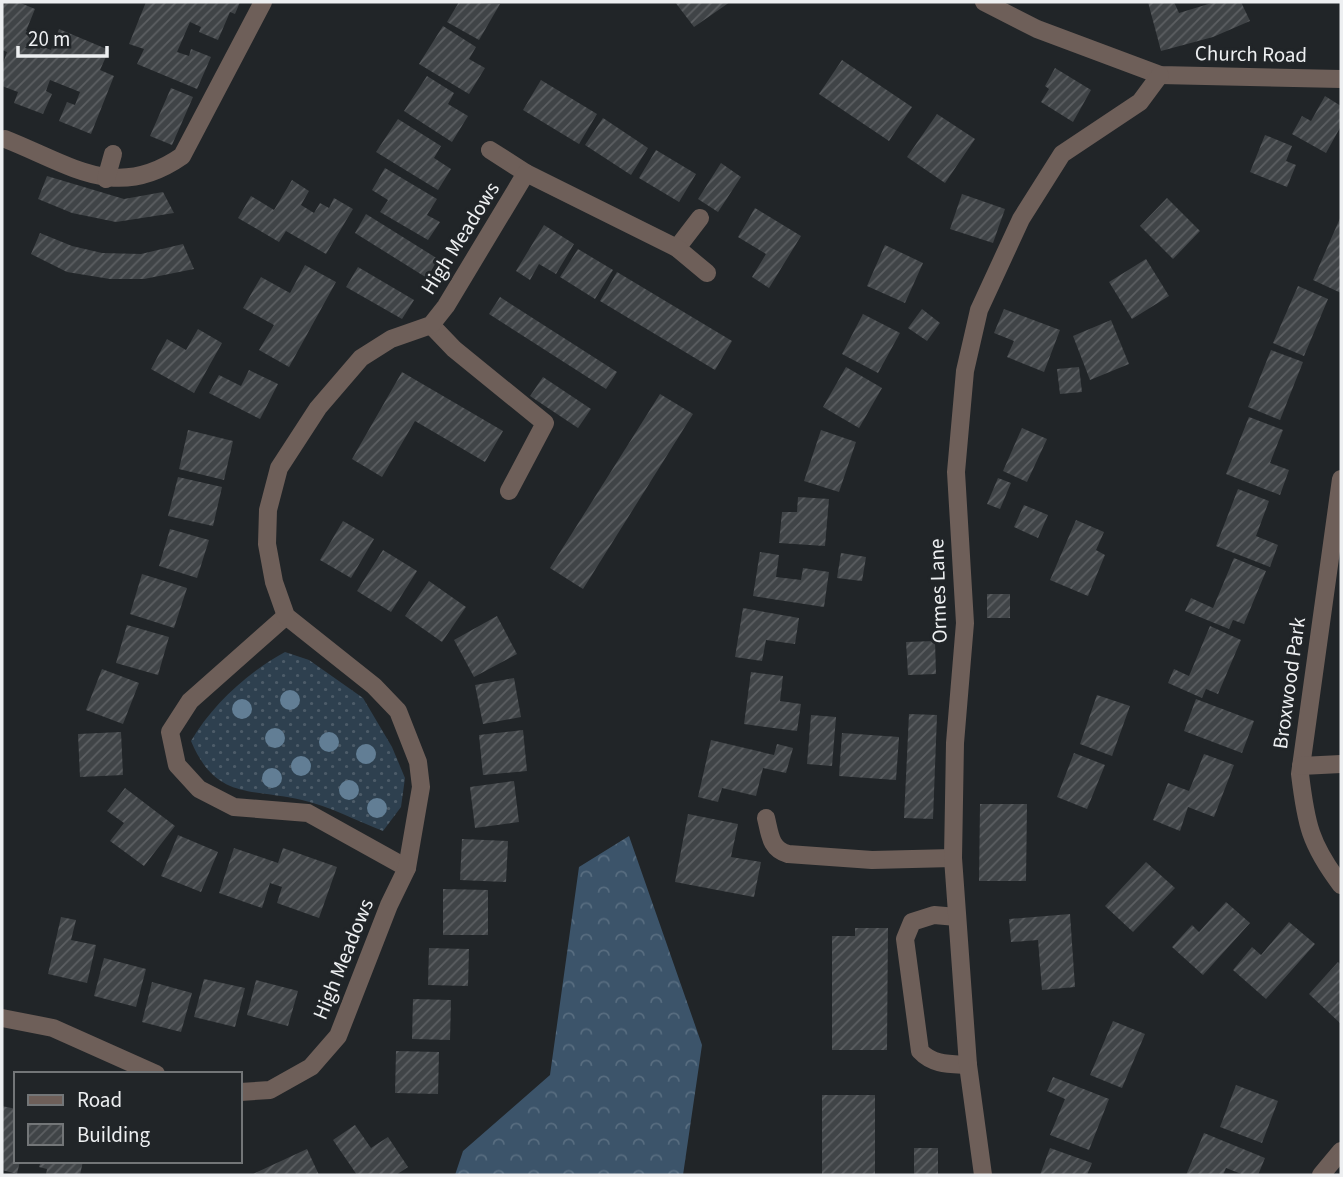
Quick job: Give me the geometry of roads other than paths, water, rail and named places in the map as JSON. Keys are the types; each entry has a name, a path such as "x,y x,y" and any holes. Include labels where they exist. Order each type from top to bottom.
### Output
{"street":[{"path":"5,139 106,179 131,180 160,172 182,156 263,2"},
{"name":"Church Road","path":"984,2 1048,33 1160,75 1341,79"},
{"name":"Ormes Lane","path":"983,1175 968,1065 953,858 956,743 965,624 956,472 965,371 979,310 1021,219 1062,154 1140,102 1160,75"},
{"name":"High Meadows","path":"490,150 526,173 677,248 707,273"},
{"path":"106,179 113,154"},
{"name":"High Meadows","path":"242,1092 270,1090 312,1067 338,1036 389,905 407,868 421,787 418,762 398,711 374,686 286,616 274,582 267,544 268,510 279,468 318,408 361,358 391,338 431,325 446,306 526,173"},
{"path":"677,248 700,218"},
{"name":"High Meadows","path":"431,325 454,349 545,423 509,491"},
{"name":"Broxwood Park","path":"1341,479 1333,595 1301,766 1305,822 1320,857 1341,885"},
{"path":"286,616 190,701 170,733 177,765 199,789 234,807 308,813 407,868"},
{"path":"1301,766 1341,764"},
{"path":"766,818 772,845 779,852 872,860 953,858"},
{"path":"957,917 934,915 912,922 905,939 920,1051 926,1058 941,1064 968,1065"},
{"path":"2,1018 53,1028 152,1072"},
{"path":"1321,1175 1341,1151"}]}
